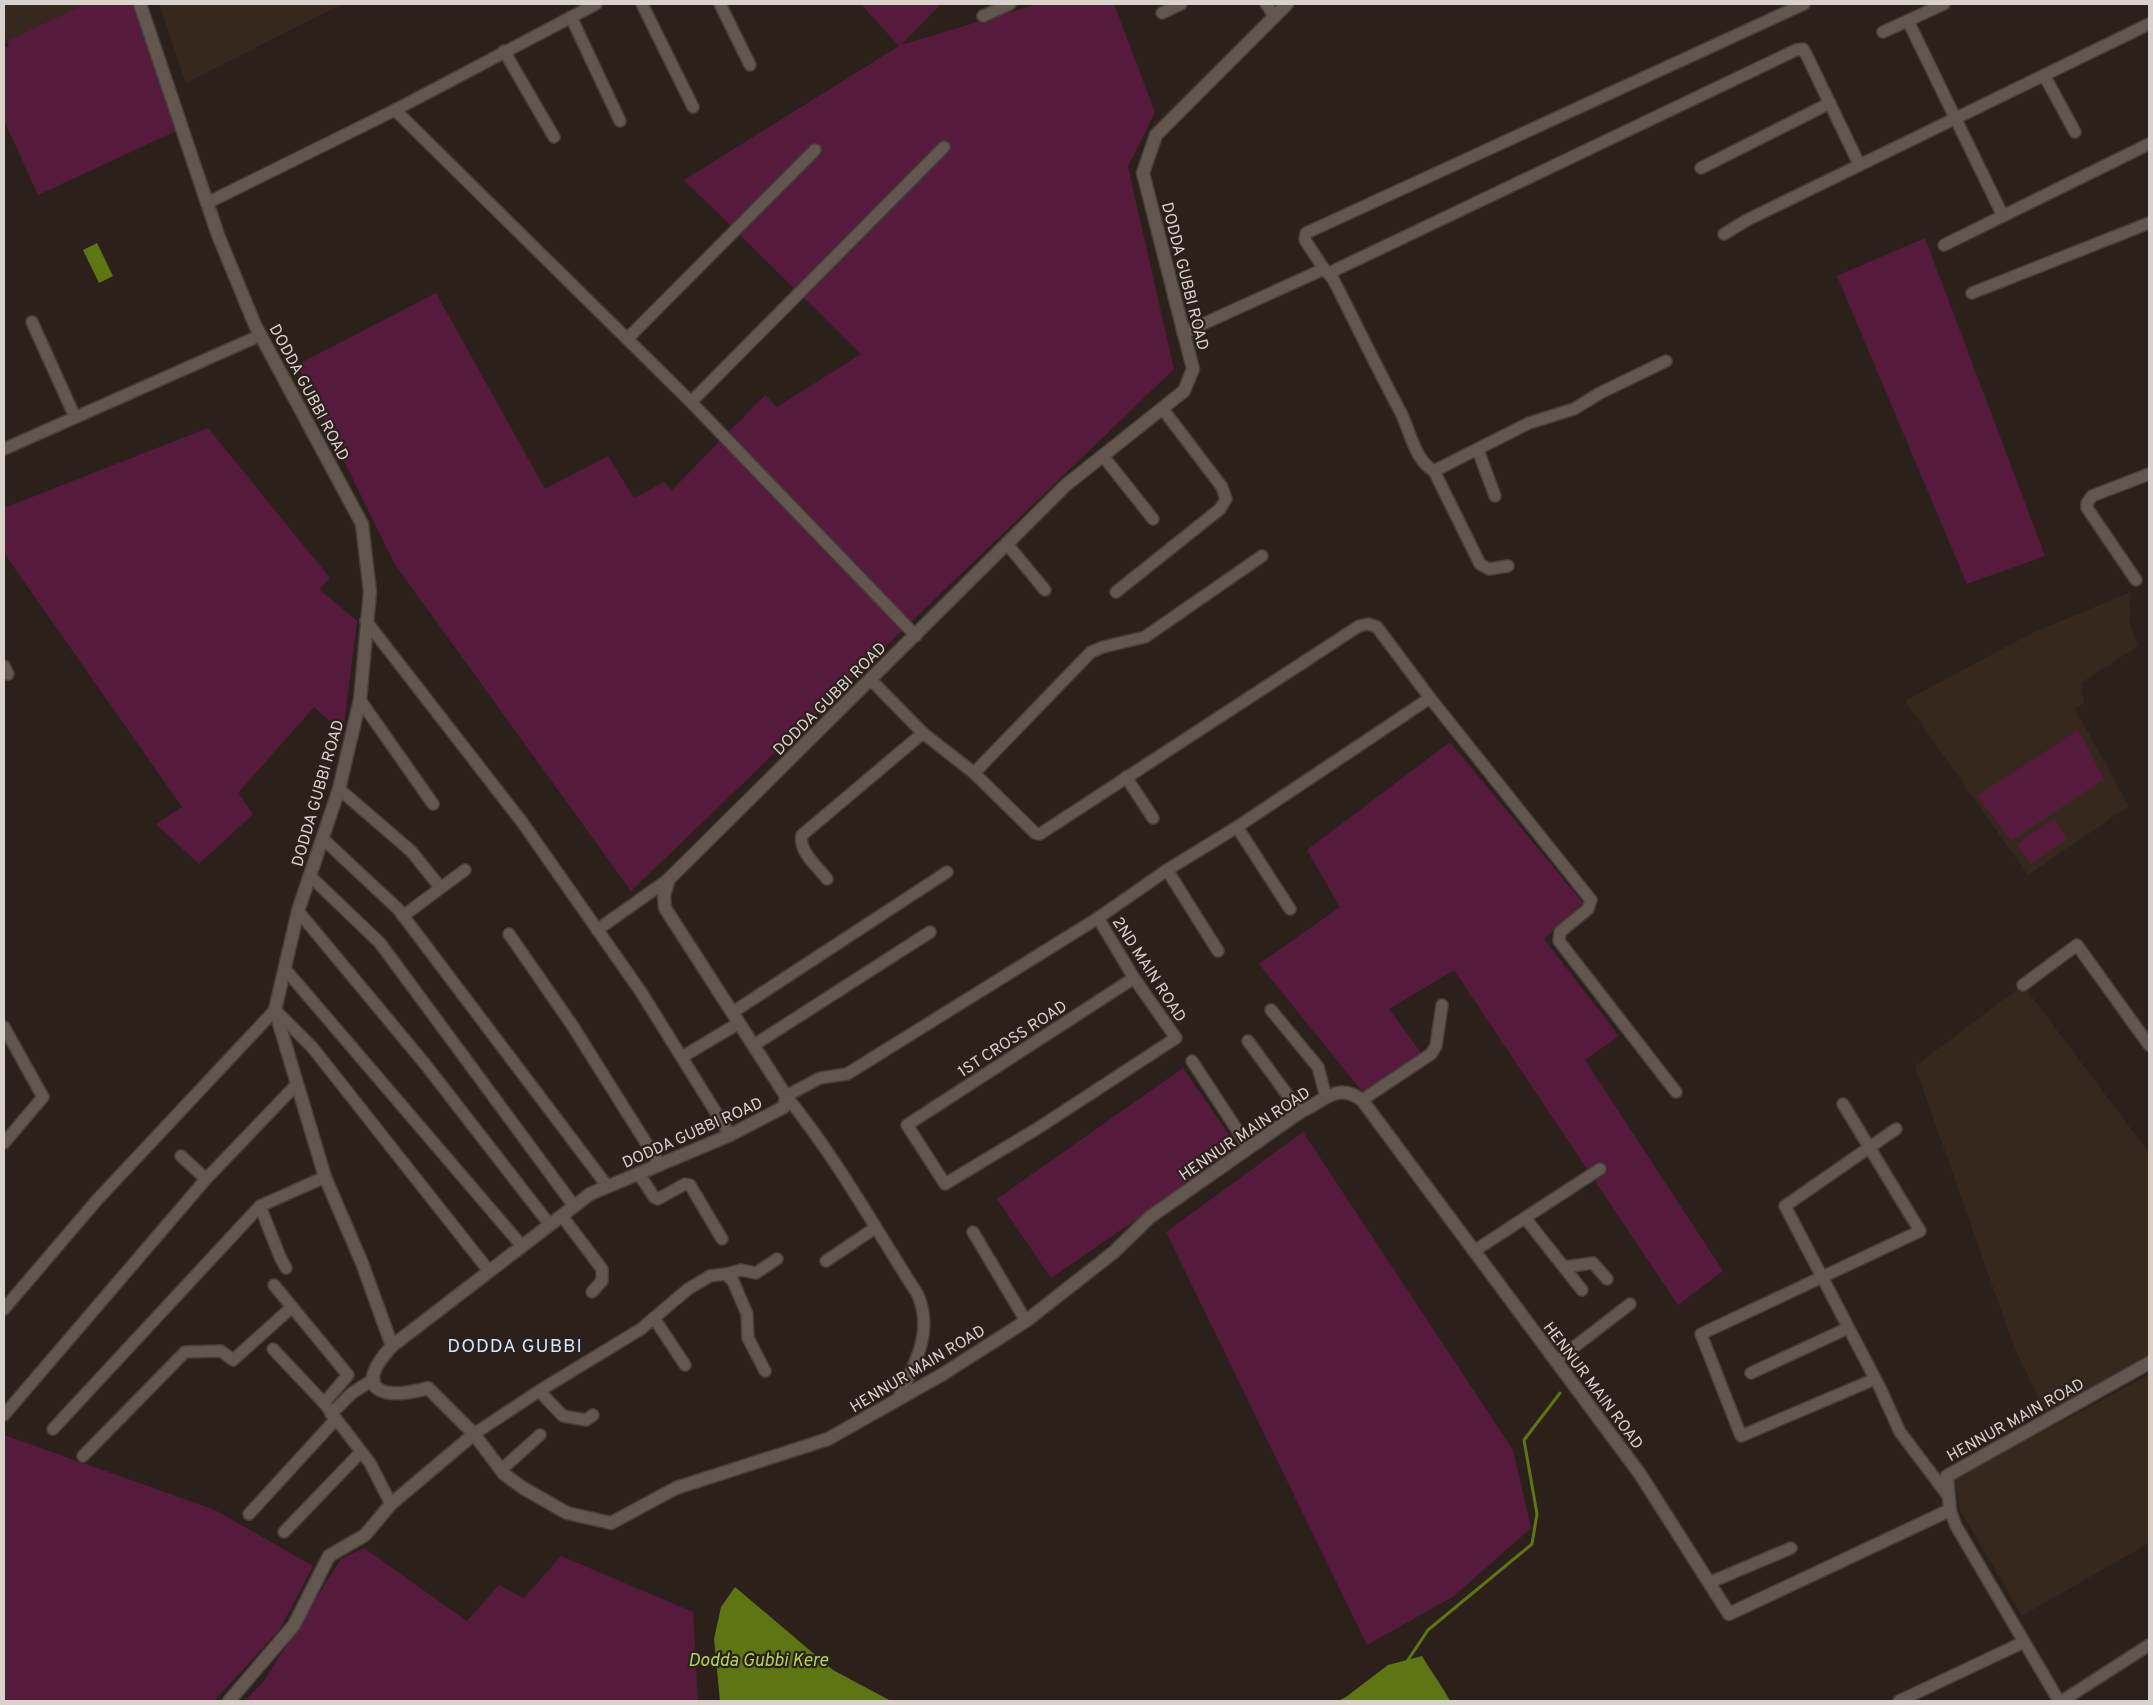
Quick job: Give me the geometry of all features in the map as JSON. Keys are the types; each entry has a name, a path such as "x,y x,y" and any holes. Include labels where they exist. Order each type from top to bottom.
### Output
{"main road":[{"name":"DODDA GUBBI ROAD","path":"140,4 218,235 261,335 362,524 370,592 360,700 339,789 298,911 275,1010 325,1177 362,1263 392,1346 590,1194 730,1135 784,1107 786,1096 666,908 664,895 669,879 916,636 1066,485 1184,390 1192,370 1143,173 1156,135 1287,4"},
{"name":"HENNUR MAIN ROAD","path":"374,1379 382,1392 391,1395 408,1394 428,1388 474,1434 501,1470 523,1488 567,1513 611,1523 676,1488 828,1439 898,1399 1026,1321 1114,1252 1150,1217 1300,1112 1326,1097 1350,1092 1362,1100 1640,1474 1730,1614 1949,1504 1947,1476 2149,1363"},
{"path":"374,1379 378,1363 392,1346"},
{"path":"229,1701 294,1625 330,1556 365,1535 391,1504 474,1434"}],"street":[{"path":"207,203 395,110 596,4"},
{"path":"642,4 693,107"},
{"path":"720,4 750,65"},
{"path":"983,16 1010,4"},
{"path":"1162,13 1181,4"},
{"path":"1266,4 1275,16"},
{"path":"1508,566 1489,569 1480,564 1434,471 1424,462 1412,441 1400,409 1327,271 1305,240 1306,233 1804,4"},
{"path":"1883,32 1944,4"},
{"path":"571,17 620,121"},
{"path":"1908,21 2003,216"},
{"path":"1724,234 1746,220 1859,164 2149,24"},
{"path":"1183,333 1327,271 1796,50 1803,49 1859,164"},
{"path":"504,51 554,137"},
{"path":"2044,74 2075,132"},
{"path":"1702,168 1830,103"},
{"path":"395,110 691,402 916,636"},
{"path":"1944,245 2149,144"},
{"path":"691,402 944,146"},
{"path":"627,339 814,150"},
{"path":"1972,293 2149,223"},
{"path":"32,322 76,417"},
{"path":"4,449 261,335"},
{"path":"1434,471 1460,456 1478,450 1529,423 1574,409 1600,393 1666,361"},
{"path":"1116,592 1220,509 1226,499 1222,487 1162,408"},
{"path":"1478,450 1495,496"},
{"path":"1103,456 1153,519"},
{"path":"2136,580 2087,508 2087,503 2092,496 2149,474"},
{"path":"1007,544 1045,590"},
{"path":"974,773 1092,652 1103,647 1146,637 1262,556"},
{"path":"366,621 522,822 641,992 730,1135"},
{"path":"871,680 923,733 974,773 1035,833 1040,834 1359,626 1368,624 1377,627 1430,698 1590,900 1588,909 1560,932 1558,941 1676,1092"},
{"path":"898,1399 916,1362 925,1322 918,1295 802,1116 786,1096 820,1078 847,1074 1098,918 1167,870 1237,827 1430,698"},
{"path":"360,700 433,804"},
{"path":"827,879 803,849 800,843 802,836 923,733"},
{"path":"1126,777 1153,818"},
{"path":"339,789 411,851 440,887"},
{"path":"1237,827 1290,909"},
{"path":"322,838 403,916 608,1187"},
{"path":"403,916 465,870"},
{"path":"1167,870 1218,951"},
{"path":"682,1057 947,872"},
{"path":"310,876 380,943 574,1206"},
{"path":"597,930 669,879"},
{"path":"298,911 425,1064 550,1225"},
{"name":"2ND MAIN ROAD","path":"907,1125 945,1184 1035,1130 1176,1038 1134,978 1098,918"},
{"path":"754,1045 930,932"},
{"path":"509,934 572,1025 660,1165"},
{"path":"2023,985 2077,945 2149,1046"},
{"path":"285,968 522,1246"},
{"name":"1ST CROSS ROAD","path":"907,1125 1134,978"},
{"path":"1362,1100 1431,1054 1436,1046 1442,1005"},
{"path":"4,1309 97,1200 275,1010 312,1047 489,1271"},
{"path":"1272,1010 1318,1067 1326,1097"},
{"path":"4,1027 43,1097 4,1143"},
{"path":"1248,1040 1300,1112"},
{"path":"1192,1061 1249,1148"},
{"path":"4,1415 206,1179 296,1085"},
{"path":"1843,1104 1871,1147 1920,1232 1701,1334 1740,1436 1875,1379"},
{"path":"1896,1129 1785,1206 1875,1379 1900,1432 1949,1504 1956,1526 2061,1701 2149,1645"},
{"path":"181,1156 206,1179"},
{"path":"1474,1251 1600,1169"},
{"path":"639,1174 654,1197 658,1199 685,1184 690,1185 722,1239"},
{"path":"53,1430 260,1206 325,1177"},
{"path":"260,1206 286,1268"},
{"path":"562,1216 602,1269 602,1281 592,1292"},
{"path":"1525,1218 1582,1290"},
{"path":"826,1261 875,1228"},
{"path":"973,1232 1026,1321"},
{"path":"474,1434 539,1391 641,1329 688,1289 710,1276 741,1270 756,1273 777,1259"},
{"path":"1564,1268 1593,1263 1607,1279"},
{"path":"726,1274 733,1281 747,1314 748,1338 765,1371"},
{"path":"274,1285 348,1375 354,1380 374,1379"},
{"path":"1556,1361 1630,1304"},
{"path":"83,1456 185,1352 221,1351 233,1360 292,1308"},
{"path":"654,1318 685,1365"},
{"path":"1751,1373 1848,1328"},
{"path":"273,1349 324,1403 361,1452 391,1504"},
{"path":"324,1403 348,1375"},
{"path":"249,1514 334,1417 352,1393 374,1379"},
{"path":"539,1391 563,1416 586,1420 592,1416"},
{"path":"501,1470 540,1435"},
{"path":"284,1532 361,1452"},
{"path":"1711,1582 1791,1548"},
{"path":"1899,1701 2024,1642"}],"shaded area":[{"path":"4,4 85,4 7,41 4,35"},
{"path":"85,4 136,4 176,131 38,195 4,120 4,48 9,46 7,41"},
{"path":"159,4 342,4 186,83"},
{"path":"861,4 941,4 901,45 1038,4 1114,4 1155,112 1128,167 1174,369 631,891 394,563 297,365 436,293 545,489 608,456 634,498 664,482 672,490 765,395 777,407 861,354 684,180 899,46"},
{"path":"1925,238 2045,556 1967,584 1837,276"},
{"path":"208,428 330,578 319,589 357,621 343,734 314,707 238,793 253,814 199,864 156,824 182,807 4,553 4,508"},
{"path":"2131,592 2129,622 2138,646 2081,683 2084,703 2075,709 2129,806 2028,875 1905,701 2032,633"},
{"path":"2078,730 2104,779 2011,841 1977,796"},
{"path":"1450,742 1583,903 1544,939 1619,1036 1585,1060 1723,1271 1678,1305 1454,970 1389,1009 1422,1054 1365,1095 1259,964 1340,907 1307,850"},
{"path":"2054,819 2067,839 2030,864 2017,844"},
{"path":"2023,985 2149,1153 2149,1357 2046,1412 2014,1347 1915,1066"},
{"path":"1183,1068 1239,1149 1051,1278 997,1199"},
{"path":"1303,1132 1513,1450 1531,1528 1454,1596 1367,1645 1166,1232"},
{"path":"2149,1375 2149,1543 2022,1616 1960,1510 1955,1479"},
{"path":"4,1435 215,1510 313,1566 280,1629 214,1701 4,1701"},
{"path":"364,1548 467,1621 499,1585 524,1598 561,1556 693,1612 698,1701 245,1701 264,1681 341,1559"}],"water":[{"path":"97,243 113,276 99,283 83,250"},
{"name":"Dodda Gubbi Kere","path":"735,1587 833,1670 891,1701 720,1701 714,1639 721,1607"},
{"path":"1422,1656 1450,1701 1338,1701 1388,1665"}],"waterway":[{"path":"1406,1663 1428,1630 1532,1544 1537,1514 1524,1440 1560,1393"}],"district":[{"name":"DODDA GUBBI","path":"515,1345"}]}
